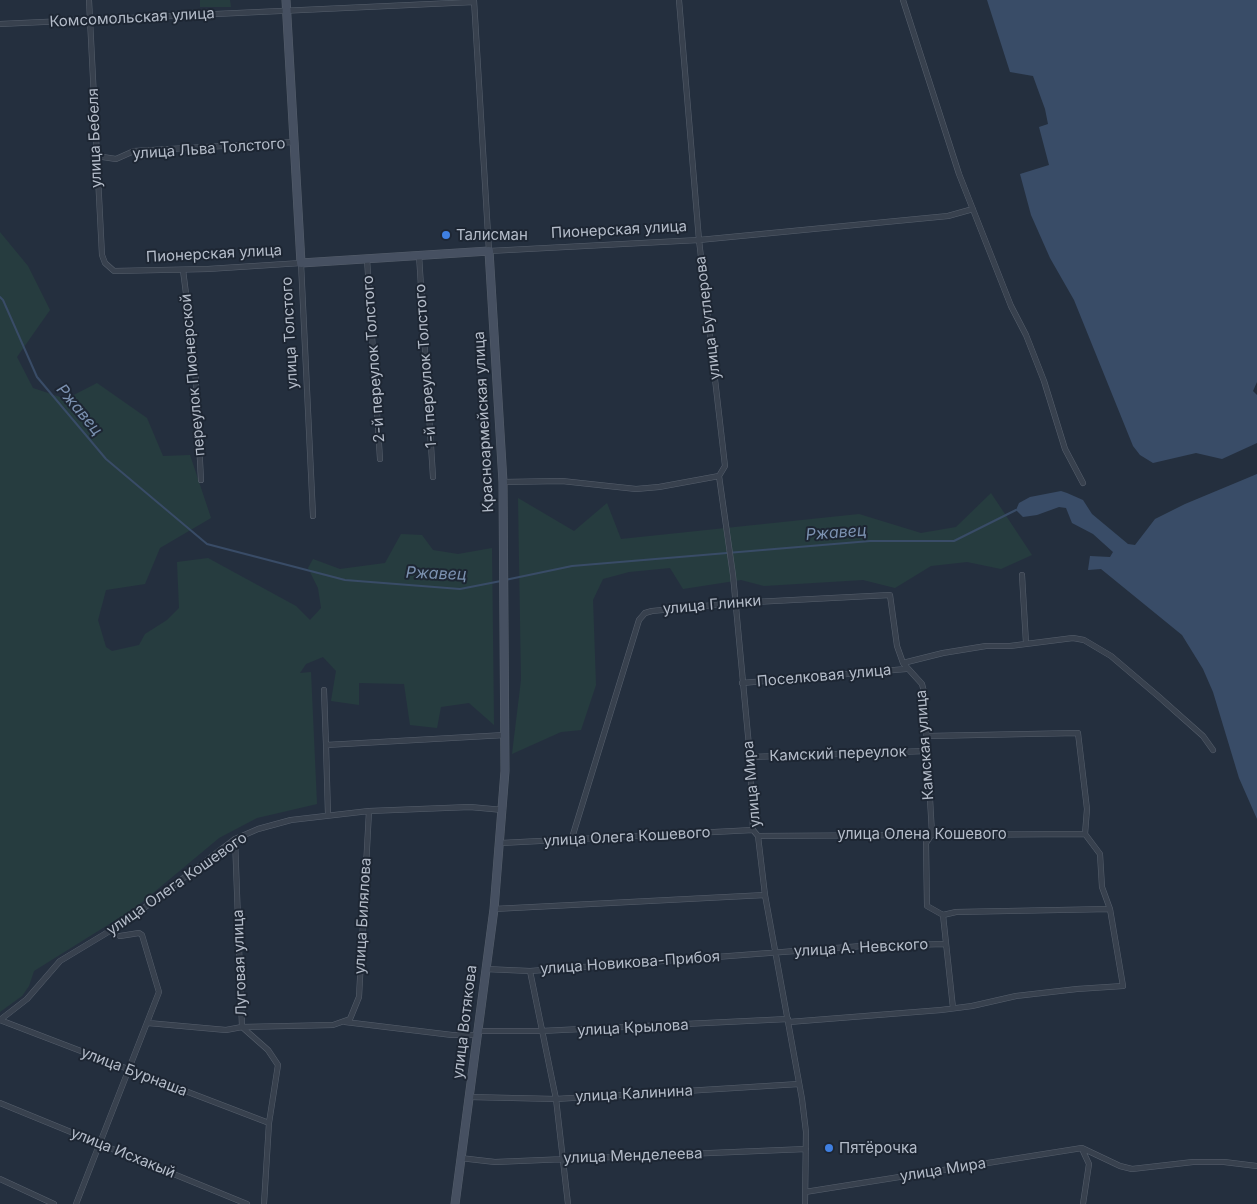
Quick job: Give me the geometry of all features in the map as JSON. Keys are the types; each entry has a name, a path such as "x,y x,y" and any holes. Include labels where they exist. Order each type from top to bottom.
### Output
{"street":[{"name":"улица Бебеля","path":"89,0 102,255 105,263 114,271"},
{"name":"улица Толстого","path":"286,0 313,516"},
{"name":"улица Бутлерова","path":"679,0 699,240 725,466 719,476 735,603"},
{"path":"903,0 959,174 1011,306 1026,335 1044,381 1065,449 1083,483"},
{"name":"Комсомольская улица","path":"0,24 474,1"},
{"name":"Красноармейская улица","path":"474,1 503,482 505,735 501,843"},
{"name":"улица Льва Толстого","path":"96,156 109,160 134,151 294,142"},
{"name":"Пионерская улица","path":"114,271 183,270 699,240 948,216 973,210"},
{"name":"1-й переулок Толстого","path":"419,255 433,477"},
{"name":"2-й переулок Толстого","path":"367,259 380,459"},
{"name":"переулок Пионерской","path":"183,270 195,365 201,480"},
{"path":"503,482 562,481 636,489 659,487 719,476"},
{"path":"1022,575 1026,644"},
{"name":"улица Глинки","path":"571,841 639,620 645,614 652,611 735,603 813,597 890,595 897,646 904,666"},
{"name":"улица Мира","path":"735,603 750,757 753,830 758,836 765,895 799,1084 806,1149 805,1204"},
{"name":"Поселковая улица","path":"742,684 904,666 943,653 986,646 997,647 1073,638 1094,645 1111,656 1188,722 1213,750"},
{"name":"Камская улица","path":"904,666 922,684 927,736 932,834 926,843 927,906 943,915"},
{"path":"324,690 328,815"},
{"name":"Камский переулок","path":"927,736 1078,733 1087,809 1086,834"},
{"path":"326,745 505,735"},
{"name":"Камский переулок","path":"750,757 927,751"},
{"name":"улица Олега Кошевого","path":"0,1020 27,999 60,961 128,920 235,839 258,829 292,820 369,811 470,807 503,810"},
{"name":"улица Билялова","path":"344,1022 350,1019 359,997 369,811"},
{"name":"улица Олега Кошевого","path":"501,843 571,841 753,830"},
{"path":"788,1021 953,1008 1016,996 1123,986 1110,909 1102,887 1100,854 1086,834"},
{"name":"улица Олена Кошевого","path":"758,836 1086,834"},
{"name":"Луговая улица","path":"148,1023 226,1030 242,1028 235,839"},
{"name":"улица Вотякова","path":"455,1204 501,843"},
{"path":"494,909 765,895"},
{"path":"953,1008 943,915 956,912 1110,909"},
{"path":"76,1204 148,1023 159,987 145,941 139,933 120,936"},
{"name":"улица А. Невского","path":"776,953 862,946 946,944"},
{"name":"улица Новикова-Прибоя","path":"485,969 530,970 776,953"},
{"path":"530,970 556,1099 568,1204"},
{"name":"улица Бурнаша","path":"0,1020 128,1071 269,1123"},
{"name":"улица Крылова","path":"344,1022 452,1035 788,1021"},
{"path":"242,1028 303,1027 344,1022"},
{"path":"242,1028 268,1050 278,1065 269,1123 264,1204"},
{"name":"улица Калинина","path":"469,1097 556,1099 799,1084"},
{"name":"улица Исхакый","path":"0,1103 247,1204"},
{"path":"1082,1148 1120,1166 1132,1169 1193,1162 1224,1162 1257,1166"},
{"path":"1082,1148 1089,1164 1082,1204"},
{"name":"улица Мира","path":"805,1192 1082,1148"},
{"name":"улица Менделеева","path":"460,1158 495,1162 806,1149"},
{"path":"0,1179 54,1204"}],"green space":[{"path":"200,0 230,0 231,7 200,7"},
{"path":"0,232 28,266 50,310 17,357 33,388 66,399 97,383 147,418 163,456 190,455 211,518 160,548 145,584 106,590 98,620 106,647 112,651 139,645 145,634 167,620 179,608 177,562 208,558 296,606 310,620 321,608 318,588 308,568 313,559 340,569 385,563 401,534 422,535 433,550 458,554 492,548 494,725 469,703 441,707 437,728 410,725 404,684 359,683 359,705 331,701 336,671 323,657 306,664 300,673 311,672 317,804 257,818 219,838 135,908 34,971 29,986 22,996 0,1012"},
{"path":"991,493 1032,555 1001,569 967,562 931,566 895,588 863,580 764,586 741,580 683,589 670,568 629,572 603,579 593,600 596,685 581,730 561,732 512,754 521,680 518,498 574,531 607,503 621,539 859,514 921,533 956,527"}],"water":[{"path":"987,0 1257,0 1257,382 1253,391 1257,395 1257,443 1222,459 1196,453 1153,463 1140,455 1133,446 1074,300 1050,258 1031,215 1020,174 1049,165 1039,127 1048,124 1045,109 1033,76 1010,72"},
{"path":"1257,474 1257,819 1239,778 1213,692 1203,669 1182,635 1101,569 1088,570 1090,556 1110,557 1113,552 1093,534 1072,523 1066,508 1059,507 1037,515 1023,517 1016,510 1019,503 1030,497 1061,491 1083,500 1092,514 1128,544 1135,545 1155,519 1185,504"}],"waterway":[{"name":"Ржавец","path":"0,297 37,377 106,459 207,544 345,580 460,589 501,581"},
{"name":"Ржавец","path":"505,580 572,566 870,541 954,541 1016,510"}],"place":[{"name":"Талисман","path":"446,235"},
{"name":"Пятёрочка","path":"829,1148"}]}
